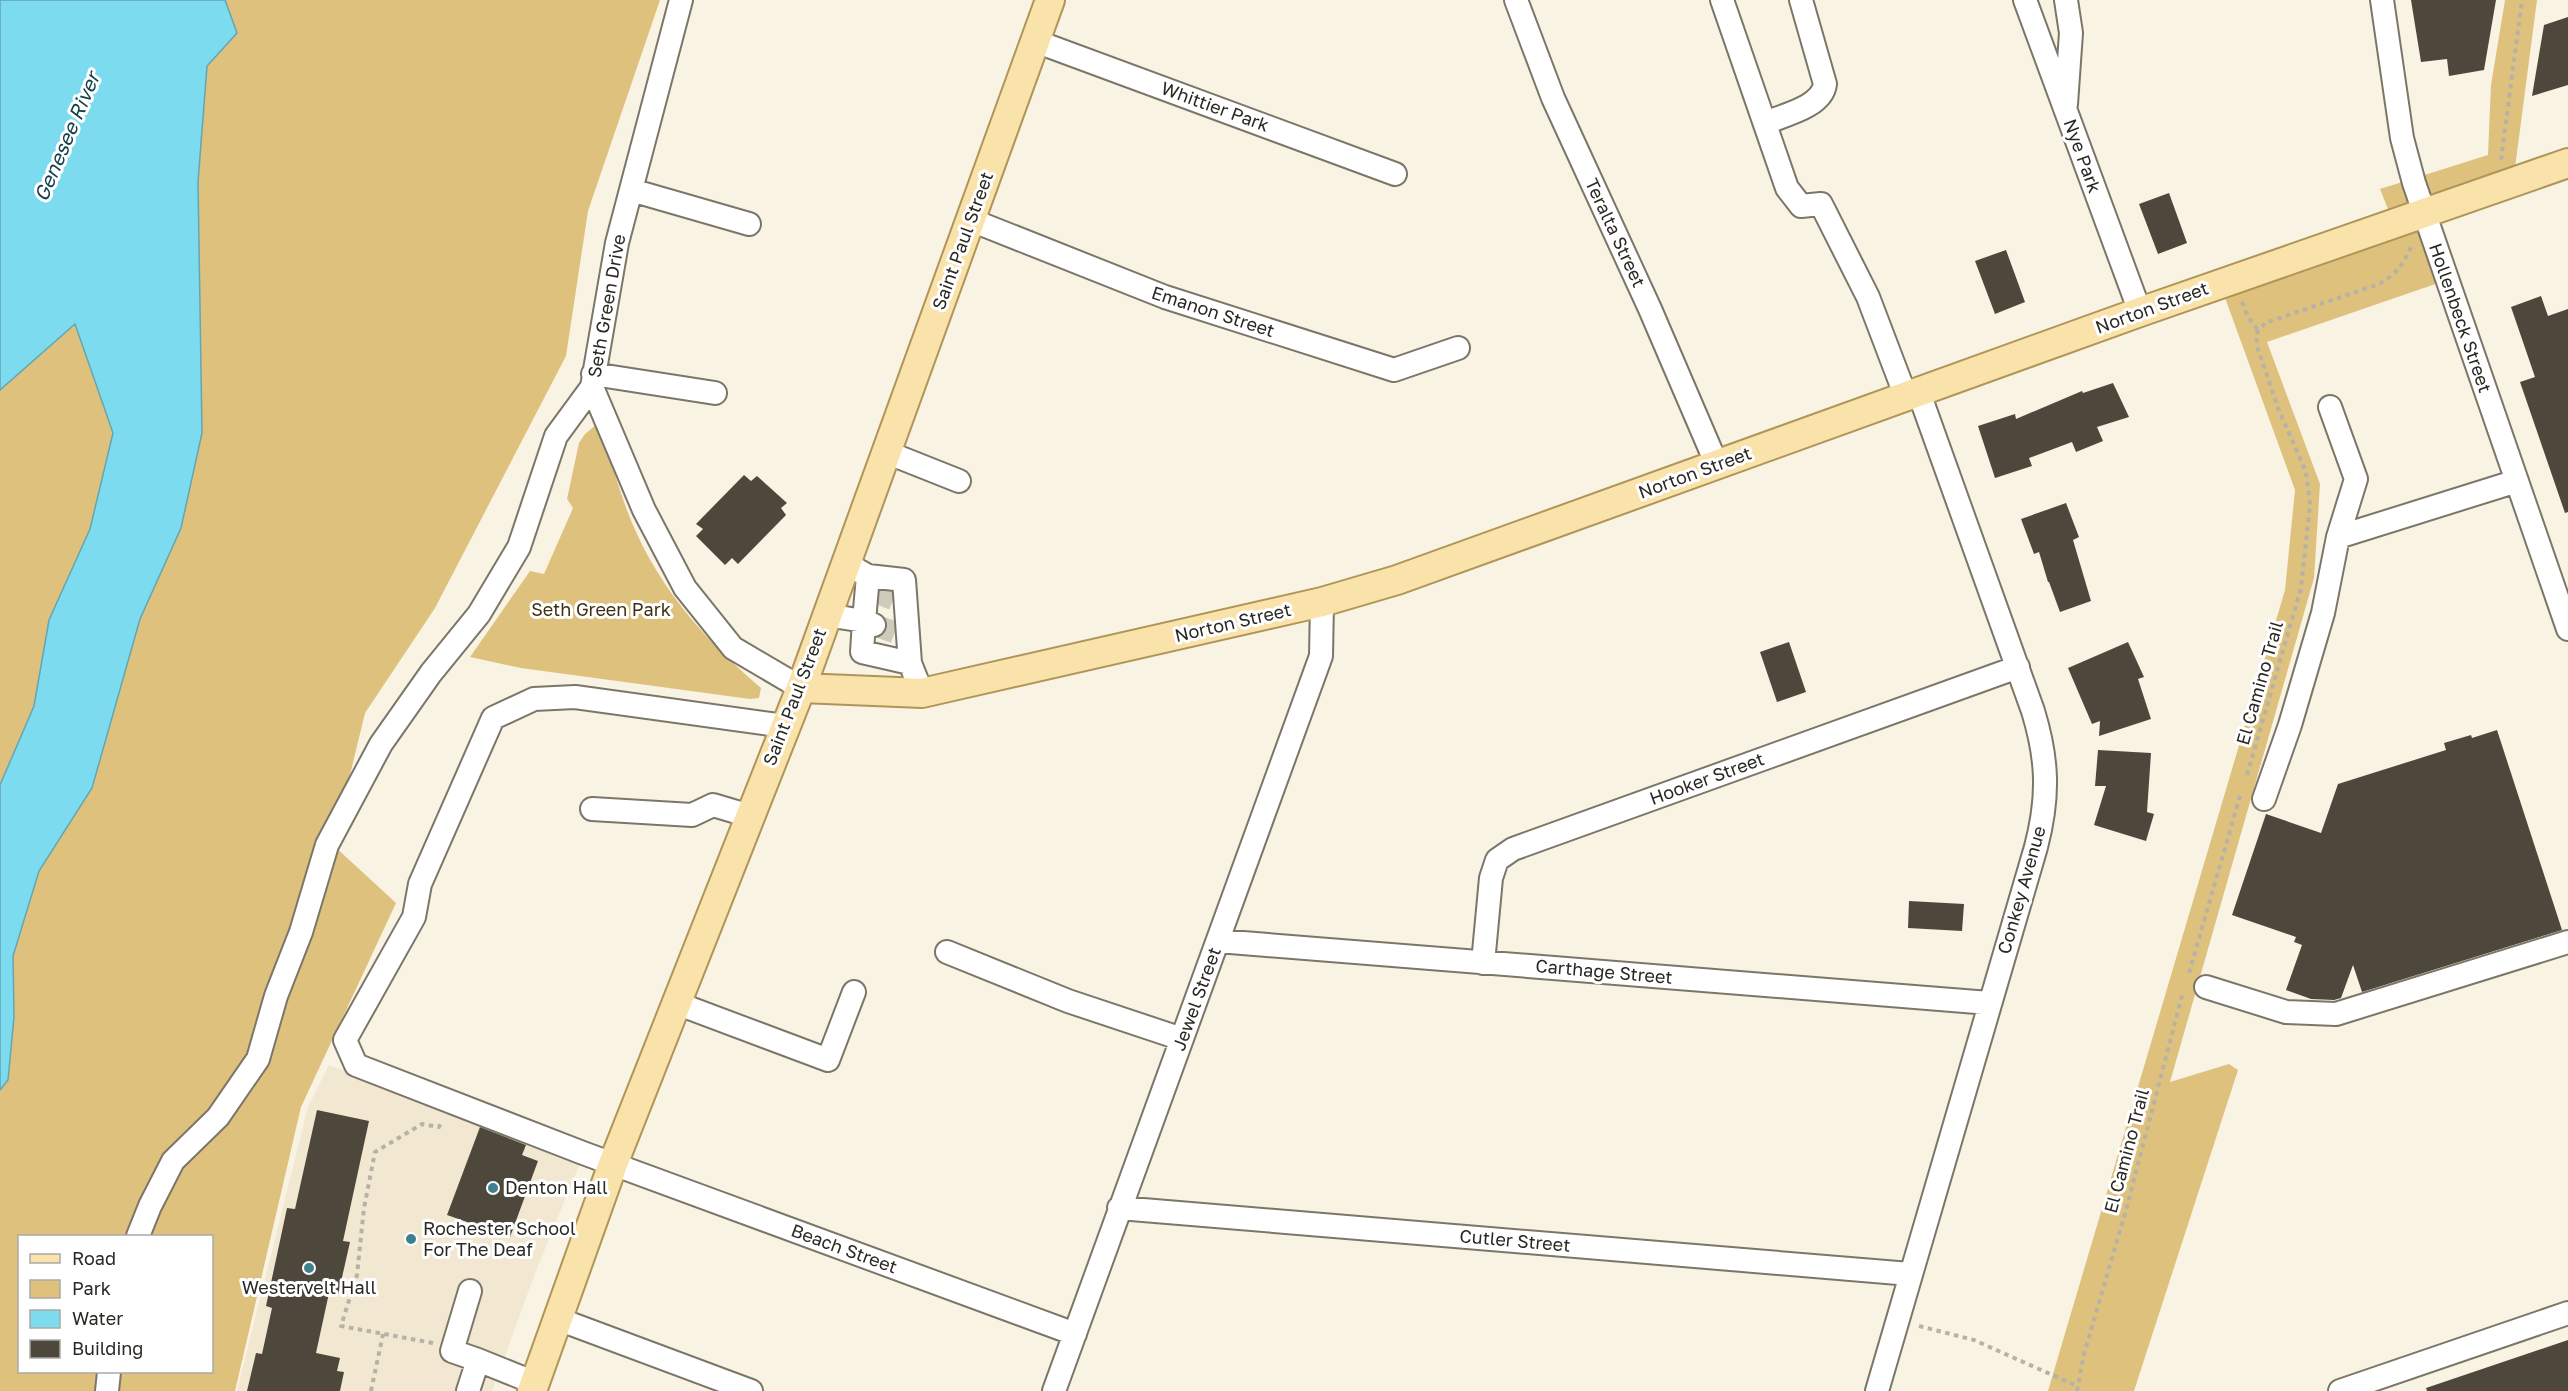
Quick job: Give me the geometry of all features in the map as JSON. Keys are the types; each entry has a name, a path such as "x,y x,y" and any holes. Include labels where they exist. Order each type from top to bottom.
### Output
{"main road":[{"name":"Saint Paul Street","path":"533,1387 613,1164 801,687 826,615 866,597 886,452 1050,0"},
{"name":"Norton Street","path":"801,687 922,693 1322,602 1397,579 2140,312 2568,163"}],"street":[{"name":"Seth Green Drive","path":"681,0 617,243 593,380 644,510 685,588 733,648 801,687"},
{"name":"Teralta Street","path":"1516,0 1553,98 1650,309 1717,465"},
{"path":"1722,0 1765,123 1813,102 1824,92 1826,84 1801,0"},
{"name":"Nye Park","path":"2025,0 2140,312"},
{"path":"2066,0 2071,33 2066,111"},
{"name":"Hollenbeck Street","path":"2382,0 2413,217 2517,481 2561,585 2568,629"},
{"name":"Whittier Park","path":"1035,41 1395,174"},
{"name":"Conkey Avenue","path":"1765,123 1787,188 1801,206 1821,204 1868,297 1913,395 2018,667 2040,733 2046,773 2046,801 2036,847 1877,1391"},
{"path":"631,190 749,224"},
{"name":"Emanon Street","path":"971,220 1165,297 1394,370 1458,348"},
{"path":"138,1235 173,1161 218,1117 258,1059 276,996 301,932 327,845 381,744 431,673 479,615 519,547 556,436 593,380 715,393"},
{"path":"2264,799 2290,725 2323,613 2338,537 2356,479 2330,407"},
{"path":"886,452 959,481"},
{"path":"2338,537 2517,481"},
{"path":"826,615 904,580 903,619 910,663 922,693"},
{"path":"866,597 862,652 910,663"},
{"name":"Jewel Street","path":"1054,1391 1321,656 1322,602"},
{"name":"Hooker Street","path":"1484,963 1491,878 1497,860 1513,849 2018,667"},
{"name":"Beach Street","path":"785,726 575,697 534,699 493,718 420,884 414,917 345,1040 356,1065 613,1164 1075,1334"},
{"path":"592,809 692,815 713,805 750,816"},
{"name":"Carthage Street","path":"1218,941 1989,1003"},
{"path":"2196,983 2286,1012 2336,1014 2568,942"},
{"path":"947,952 1068,1001 1182,1039"},
{"path":"676,1003 828,1060 854,992"},
{"name":"Cutler Street","path":"1119,1208 1910,1274"},
{"path":"470,1291 452,1351 478,1360 533,1387"},
{"path":"2340,1391 2568,1313"},
{"path":"558,1318 751,1391"},
{"path":"468,1391 478,1360"},
{"path":"107,1391 109,1373"}],"path":[{"path":"2500,162 2522,0"},
{"path":"2235,279 2248,317 2258,330 2265,323 2391,278 2400,269 2412,245 2413,217"},
{"name":"El Camino Trail","path":"2245,782 2301,588 2310,504 2306,472 2278,408 2257,346 2258,330"},
{"path":"2196,983 2241,793"},
{"name":"El Camino Trail","path":"2077,1388 2084,1354 2126,1209 2184,991"},
{"path":"448,1101 439,1127 422,1124 375,1152 364,1208 357,1275 341,1326 453,1347"},
{"path":"1897,1322 1942,1330 1974,1340 2077,1388"},
{"path":"371,1391 382,1334"}],"shaded area":[{"name":"Rochester School For The Deaf","path":"329,1065 583,1156 536,1271 492,1391 237,1391 308,1107"}],"green space":[{"path":"225,0 660,0 588,211 566,356 435,608 365,713 333,845 396,903 301,1107 235,1391 0,1391 0,1090 8,1080 14,1017 13,956 39,871 92,788 139,619 181,528 202,433 198,182 207,66 237,33"},
{"path":"2505,0 2537,0 2513,183 2424,214 2447,280 2267,342 2320,484 2314,578 2170,1082 2229,1064 2238,1070 2134,1391 2048,1391 2285,590 2295,490 2220,284 2394,224 2380,189 2488,155 2491,85"},
{"path":"75,324 113,433 90,529 49,620 34,706 0,785 0,390"},
{"name":"Seth Green Park","path":"596,425 601,427 624,502 648,556 679,604 717,647 761,688 759,698 750,699 521,668 470,657 530,571 544,574 573,508 567,499 579,443 585,434"}],"water":[{"name":"Genesee River","path":"0,0 225,0 237,33 207,66 198,182 202,433 181,528 140,619 92,788 39,871 13,956 14,1017 8,1080 0,1090 0,785 34,706 49,620 90,529 113,433 75,324 0,390"}],"building":[{"path":"2411,0 2496,0 2484,70 2449,76 2447,59 2421,62"},
{"path":"2568,17 2568,85 2532,96 2544,25"},
{"path":"2169,193 2187,243 2158,254 2139,204"},
{"path":"2006,250 2025,302 1995,314 1975,261"},
{"path":"2541,296 2548,316 2568,309 2568,512 2565,513 2520,382 2535,377 2511,307"},
{"path":"2113,383 2129,417 2097,427 2103,441 2076,452 2072,442 2029,458 2032,466 1995,478 1978,426 2015,414 2016,419 2082,391 2083,393"},
{"path":"744,475 751,481 757,476 787,503 781,508 786,515 738,564 732,558 725,565 696,536 703,529 696,524"},
{"path":"2066,503 2079,537 2073,540 2091,601 2060,612 2039,552 2034,554 2021,519"},
{"path":"1789,642 1806,692 1777,702 1760,652"},
{"path":"2128,642 2144,677 2138,679 2151,719 2099,736 2100,721 2092,724 2068,668"},
{"path":"2497,730 2562,930 2362,992 2353,965 2341,998 2334,1000 2311,999 2286,990 2302,945 2294,942 2296,937 2232,915 2266,814 2321,833 2338,784 2446,750 2444,743 2471,735 2472,738"},
{"path":"2098,750 2151,753 2147,812 2154,814 2146,841 2094,825 2106,786 2095,786"},
{"path":"1909,901 1964,904 1962,931 1908,928"},
{"name":"Westervelt Hall","path":"317,1110 369,1121 343,1241 350,1242 338,1295 329,1293 316,1353 340,1358 337,1371 344,1372 340,1391 247,1391 256,1353 262,1354 272,1308 266,1306 287,1208 295,1209"},
{"name":"Denton Hall","path":"480,1127 526,1145 522,1155 538,1161 510,1237 447,1215"},
{"path":"2568,1340 2568,1391 2427,1391 2426,1388"}],"tunnel":[{"path":"873,591 900,602"},
{"path":"874,625 899,634"}],"place":[{"name":"Denton Hall","path":"493,1188"},
{"name":"Rochester School For The Deaf","path":"411,1239"},
{"name":"Westervelt Hall","path":"309,1268"}]}
